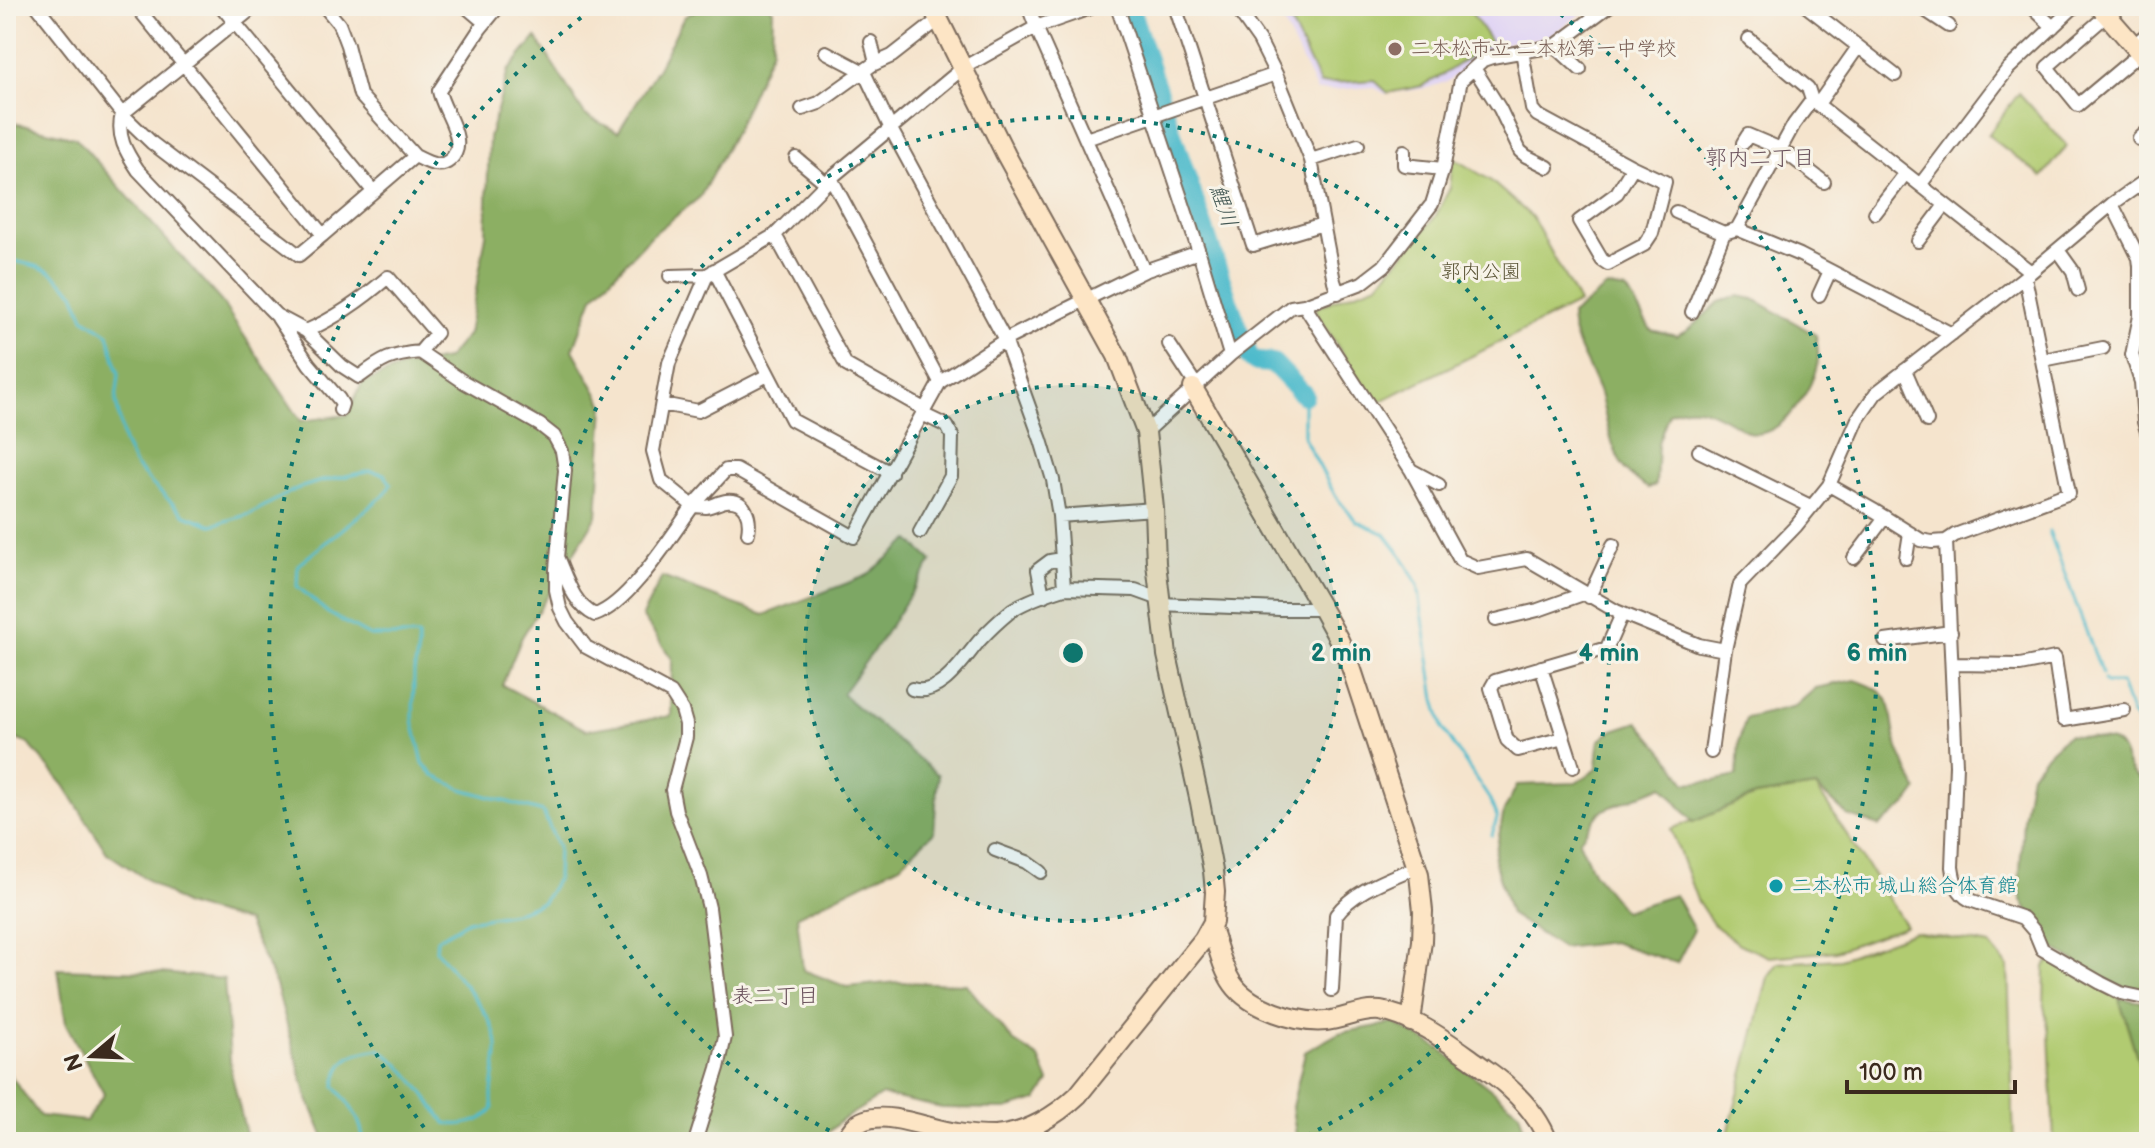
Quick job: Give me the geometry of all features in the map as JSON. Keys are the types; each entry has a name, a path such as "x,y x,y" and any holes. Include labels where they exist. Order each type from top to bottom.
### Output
{"street":[{"path":"37,6 122,114 152,143 299,255 415,156"},
{"path":"136,6 323,235"},
{"path":"221,6 373,191"},
{"path":"255,6 122,114 119,132 138,170 276,315 309,364 339,399 342,404 340,410"},
{"path":"324,6 339,24 360,95 415,156 435,165 444,165 452,159 458,143 439,91 499,6"},
{"path":"465,6 485,23"},
{"path":"1028,6 1144,271"},
{"path":"670,276 710,272 775,235 829,181 963,68 1036,27 1096,6"},
{"path":"1117,6 1230,354"},
{"path":"1175,6 1253,245 1323,224"},
{"path":"1235,6 1259,40 1276,74 1311,160 1338,293"},
{"path":"1146,432 1230,354 1291,307 1362,283 1384,266 1432,204 1443,169 1461,80 1474,68 1483,60 1555,46 1609,6"},
{"path":"1806,6 1895,75"},
{"path":"1919,6 1949,26"},
{"path":"2031,6 2053,27"},
{"path":"1920,185 2008,69 2075,6"},
{"path":"2141,54 2103,10 2047,67 2078,105 2141,54 2149,32"},
{"path":"802,109 819,103 876,63 892,56 935,13 1006,155 1117,356 1146,432 1167,655 1213,871 1215,892 1211,928 1232,983 1242,995 1257,1005 1311,1021 1341,1019 1378,1010 1411,1022 1505,1083 1537,1120 1548,1142"},
{"path":"1749,39 1808,88 1815,102 2028,275 2069,493 1946,541 1932,542 1921,540 1829,485"},
{"path":"871,42 876,63"},
{"path":"1555,46 1580,69"},
{"path":"1692,312 1731,231 1794,124 1858,47"},
{"path":"1522,51 1532,109 1537,115 1665,182 1652,233 1644,245 1608,264 1602,260 1579,221 1617,193 1633,167"},
{"path":"826,52 864,72 891,129 1005,340 1053,480 1064,588"},
{"path":"1474,68 1500,109 1520,151 1548,167"},
{"path":"1086,139 1276,74"},
{"path":"1743,143 1748,135 1781,149 1824,182"},
{"path":"1311,160 1358,145"},
{"path":"1404,151 1404,165 1443,169"},
{"path":"796,158 829,181 940,382"},
{"path":"1875,213 1905,174"},
{"path":"1711,752 1725,650 1740,584 1796,526 1829,485 1865,408 1876,393 2028,275 2112,204 2149,178"},
{"path":"2112,204 2139,258 2140,316 2132,355 2141,382 2144,422 2149,438"},
{"path":"1918,241 1945,205"},
{"path":"1676,212 1800,255 1952,334"},
{"path":"775,235 846,365 947,426 952,436 951,476 920,532"},
{"path":"2058,250 2073,271 2078,290"},
{"path":"557,556 579,603 595,615 604,612 630,590 693,506 726,470 736,470 854,537 940,382 1005,340 1144,271 1199,252"},
{"path":"1819,295 1830,271"},
{"path":"710,272 792,420 891,473"},
{"path":"710,272 669,363 653,451 661,480 693,506 706,507 728,500 742,505 749,516 748,533"},
{"path":"306,331 354,303 388,277 436,333 420,352"},
{"path":"1304,305 1411,470 1460,560 1478,568 1527,559 1622,614 1699,645 1725,650"},
{"path":"276,315 306,331 342,366 359,377 382,360 420,352 464,382 540,425 554,436 562,451 565,470 556,590 560,608 576,636 593,651 671,693 682,710 686,724 686,737 672,790 676,811 701,876 709,908 725,1037 695,1142"},
{"path":"1169,344 1322,609 1351,667 1416,867 1423,911 1411,1022"},
{"path":"2043,360 2103,348"},
{"path":"1905,370 1927,421"},
{"path":"662,404 698,411 768,375"},
{"path":"1699,451 1810,506"},
{"path":"1411,470 1439,485"},
{"path":"1059,516 1154,509"},
{"path":"1854,558 1885,517"},
{"path":"1906,558 1910,533"},
{"path":"1946,541 1956,765 1954,881 1964,897 2023,918 2035,932 2042,949 2121,993 2149,999"},
{"path":"1496,620 1586,595 1613,545"},
{"path":"1043,596 1038,570 1050,561 1062,559"},
{"path":"912,689 929,689 953,675 980,640 1020,605 1064,588 1135,590 1160,602 1322,609"},
{"path":"1563,738 1518,750 1507,740 1491,688 1495,681 1607,648 1622,614"},
{"path":"1885,641 1951,632"},
{"path":"1953,664 2020,665 2055,658 2064,720 2124,710"},
{"path":"1541,667 1573,767"},
{"path":"995,850 1027,862 1041,872"},
{"path":"1332,990 1336,915 1374,885 1416,867"},
{"path":"844,1142 853,1127 881,1117 921,1124 955,1138 1001,1135 1033,1126 1066,1107 1211,928"}],"shaded area":[{"name":"二本松市立 二本松第一中学校","path":"1275,6 1592,6 1548,37 1509,42 1479,56 1448,81 1427,88 1386,94 1373,87 1317,91"}],"green space":[{"path":"704,6 768,6 773,10 772,49 735,132 700,197 652,235 593,297 573,350 604,405 597,516 522,637 502,685 586,730 671,716 672,659 642,616 662,577 764,615 866,576 910,540 932,561 842,694 938,775 934,832 900,865 797,916 803,970 847,987 898,982 966,984 1013,1041 1039,1058 1049,1082 1037,1100 1006,1109 942,1108 882,1095 839,1122 818,1142 326,1142 307,1097 276,985 247,922 185,905 107,853 64,785 29,744 6,735 6,121 76,138 221,301 301,421 347,415 362,383 402,367 447,359 468,334 486,235 489,138 508,71 536,37 585,115 618,132 659,66 684,17"},
{"name":"二本松市立 二本松第一中学校","path":"1283,6 1467,6 1491,42 1422,86 1388,93 1374,80 1320,84"},
{"path":"2019,93 2067,146 2042,177 1988,135"},
{"name":"郭内公園","path":"1453,158 1490,180 1532,217 1579,303 1375,404 1318,316 1316,307 1378,284 1435,217 1450,188"},
{"path":"1607,287 1627,290 1651,330 1677,336 1719,302 1738,296 1754,299 1816,335 1818,360 1811,383 1785,420 1763,433 1751,433 1703,409 1678,409 1669,413 1658,443 1656,485 1648,488 1629,474 1619,460 1601,397 1572,325 1571,315"},
{"path":"1855,680 1880,692 1890,705 1898,748 1917,790 1906,805 1879,826 1847,815 1816,787 1755,796 1693,822 1663,786 1601,811 1579,841 1593,872 1624,911 1675,895 1694,930 1677,963 1612,942 1562,948 1510,914 1494,860 1504,811 1517,785 1576,783 1597,769 1599,741 1611,731 1638,722 1686,783 1737,776 1739,740 1746,718 1795,706 1816,688"},
{"path":"2068,735 2112,741 2122,751 2133,774 2149,781 2149,993 2115,985 2046,944 2022,900 2019,890 2023,819 2031,773"},
{"path":"1816,787 1906,926 1836,951 1769,957 1739,944 1713,924 1697,900 1671,829 1755,796"},
{"path":"1914,932 1990,945 2008,967 2014,1142 1726,1142 1768,977 1778,963 1840,959"},
{"path":"2051,961 2119,998 2149,1096 2149,1142 2054,1142 2049,1032 2044,1006 2045,967"},
{"path":"58,969 150,972 224,979 231,1072 248,1142 6,1142 6,1069 40,1116 86,1121 104,1094 66,1024"},
{"path":"2119,998 2149,1003 2149,1096"},
{"path":"1394,1023 1440,1049 1519,1112 1528,1142 1297,1142 1292,1107 1305,1052 1339,1033"}],"waterway":[{"name":"鯉川","path":"1129,6 1249,357 1257,362 1273,363 1304,395"},
{"path":"6,259 51,272 74,293 84,318 108,334 119,374 116,401 124,443 135,465 185,515 212,525 250,514 296,489 318,482 371,471 384,474 391,484 384,495 298,565 297,586 328,613 370,636 418,636 413,720 423,763 434,776 462,789 543,812 558,847 557,879 543,902 514,913 468,921 437,939 436,950 482,1008 495,1034 497,1054 493,1109 472,1122 446,1123 399,1064 379,1049 361,1053 344,1063 335,1086 358,1119 363,1142"},
{"path":"1304,395 1304,438 1336,497 1356,521 1385,534 1418,585 1435,699 1443,729 1490,800 1497,818 1492,835"},
{"path":"2049,531 2102,674"},
{"path":"2104,680 2106,683 2121,683 2132,715 2141,726"}],"place":[{"name":"二本松市立 二本松第一中学校","path":"1395,49"},
{"name":"二本松市 城山総合体育館","path":"1776,886"}],"district":[{"name":"郭内二丁目","path":"1760,158"},
{"name":"表二丁目","path":"775,996"}]}
